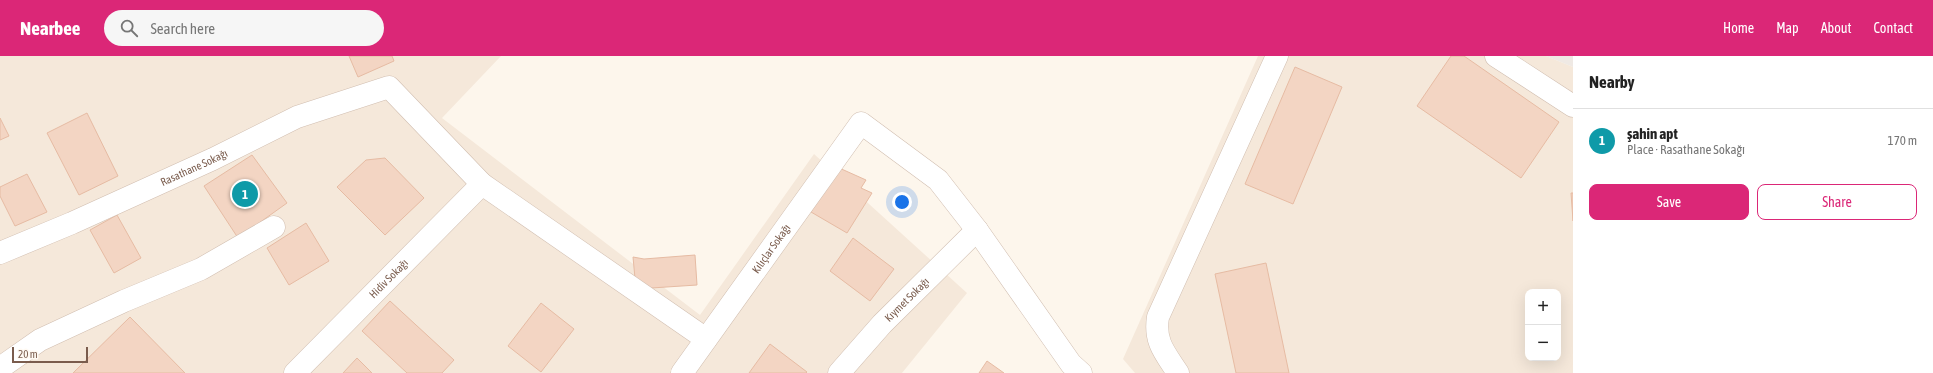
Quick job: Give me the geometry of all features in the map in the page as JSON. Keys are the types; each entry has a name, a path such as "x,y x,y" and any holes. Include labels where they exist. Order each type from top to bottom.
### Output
{"street":[{"path":"1178,373 1159,343 1156,327 1158,317 1277,56"},
{"path":"1496,56 1573,106"},
{"name":"Rasathane Sokağı","path":"0,253 72,223 206,162 297,117 389,87 482,184"},
{"name":"Kılıçlar Sokağı","path":"682,373 861,124 938,180 977,230"},
{"path":"482,184 706,340"},
{"name":"Hidiv Sokağı","path":"295,373 482,184"},
{"path":"0,368 40,340 124,301 201,270 274,227"},
{"path":"977,230 1071,364 1081,373"},
{"name":"Kıymet Sokağı","path":"840,373 882,324 977,230"}],"shaded area":[{"path":"0,56 501,56 442,118 700,315 814,154 967,293 902,373 0,373"},
{"path":"1258,56 1546,56 1573,67 1573,373 1135,373 1123,359"},
{"path":"1546,56 1573,56 1573,67"}],"building":[{"path":"349,56 392,56 394,61 358,77"},
{"path":"1451,56 1464,56 1559,122 1521,178 1417,106"},
{"path":"1295,67 1342,87 1293,204 1245,184"},
{"path":"87,113 118,176 79,195 47,133"},
{"path":"0,118 9,136 0,140"},
{"path":"252,155 287,203 238,238 204,186"},
{"path":"385,158 424,198 385,235 337,187 366,160"},
{"path":"837,167 866,180 861,188 872,193 847,233 811,212"},
{"path":"27,174 47,212 15,226 0,196 0,187"},
{"path":"1571,193 1573,193 1573,221"},
{"path":"117,215 141,258 114,273 90,230"},
{"path":"306,223 329,261 289,285 267,248"},
{"path":"853,238 894,269 870,301 830,271"},
{"path":"695,255 697,285 636,289 633,257 644,259"},
{"path":"1266,263 1289,373 1236,373 1215,274"},
{"path":"390,301 454,360 442,373 407,373 362,331"},
{"path":"541,303 574,329 541,372 508,346"},
{"path":"130,317 185,373 73,373"},
{"path":"770,344 807,372 749,373"},
{"path":"357,358 372,373 343,373"},
{"path":"987,361 1004,373 979,373"}],"place":[{"name":"şahin apt","path":"245,194"}]}
